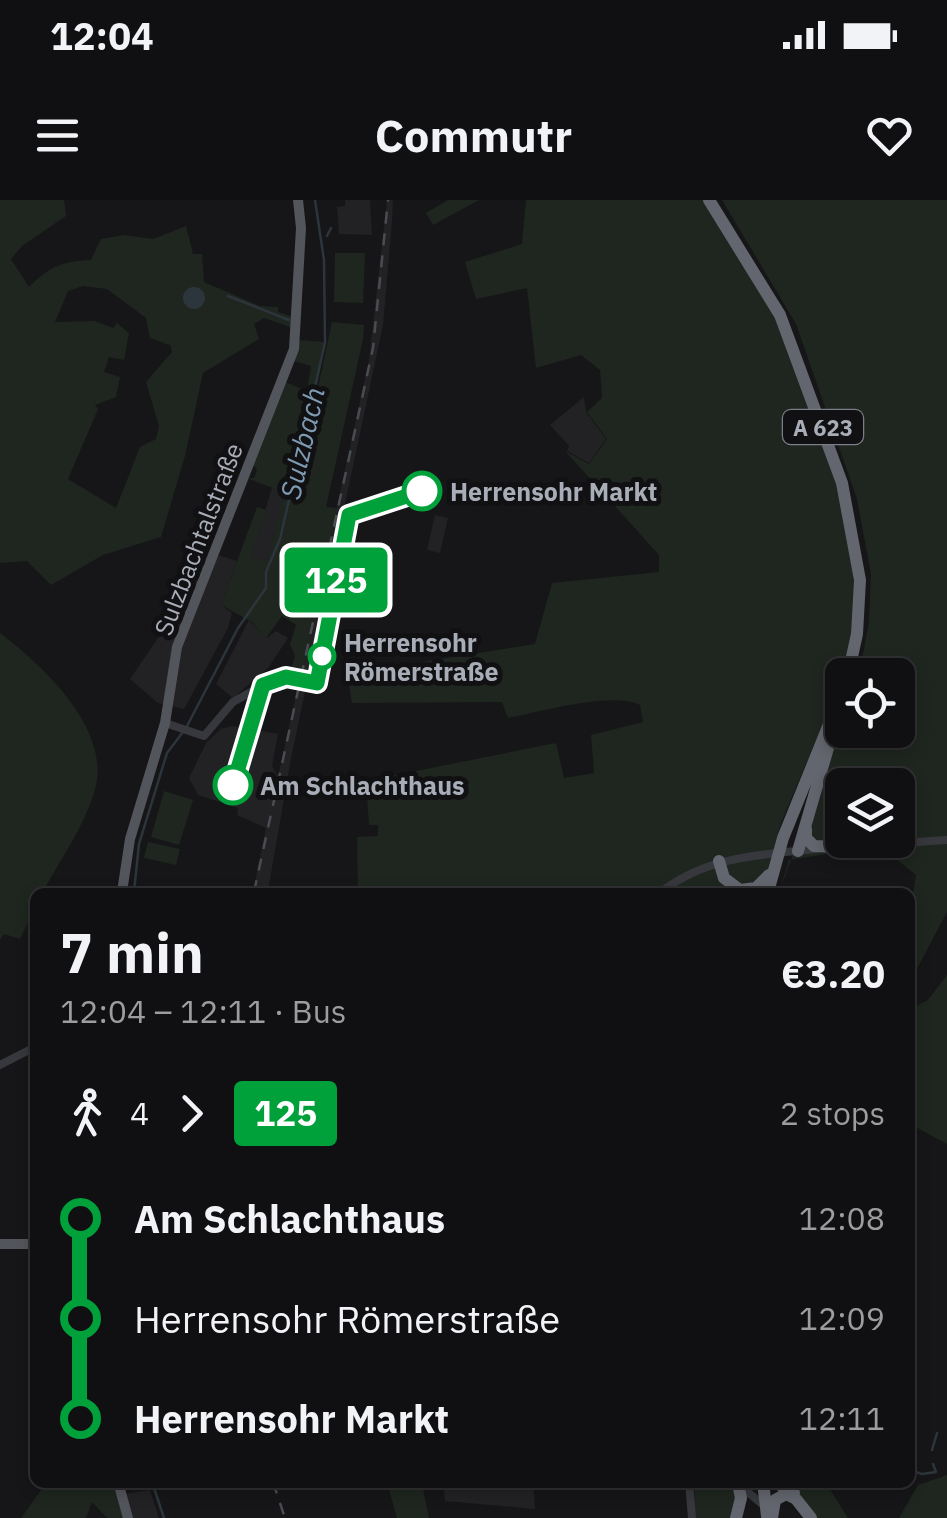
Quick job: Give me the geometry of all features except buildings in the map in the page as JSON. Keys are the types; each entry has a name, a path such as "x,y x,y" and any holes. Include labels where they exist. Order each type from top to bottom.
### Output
{"highway":[{"name":"A 623","path":"712,200 784,313 846,481 864,580 864,615 854,658"},
{"path":"787,844 825,739"},
{"path":"750,888 760,886 776,866 826,748"},
{"path":"825,846 814,846 806,838 806,826 828,748"},
{"path":"787,844 806,826"},
{"path":"719,861 724,878 737,888"},
{"path":"772,888 776,866"},
{"path":"738,1518 757,1490"},
{"path":"757,1490 772,1518"},
{"path":"757,1490 793,1496 813,1518"}],"main road":[{"name":"Sulzbachtalstraße","path":"123,888 130,839 165,723 177,647 294,349 301,228 298,200"},
{"path":"0,1244 30,1244"},
{"path":"120,1488 128,1518"}],"street":[{"path":"314,682 349,515"},
{"path":"165,723 204,736 238,699 276,678 299,679"},
{"path":"915,842 947,840"},
{"path":"666,888 682,876 719,861 787,844 825,846"},
{"path":"0,1064 30,1049"},
{"path":"690,1488 692,1518"},
{"path":"757,1490 772,1518"}],"shaded area":[{"path":"0,200 64,200 66,216 22,246 11,259 29,287 57,266 91,260 101,239 124,235 153,239 186,226 193,254 202,254 204,282 260,306 278,307 278,312 293,317 293,328 264,318 254,324 259,339 203,373 185,456 161,537 103,555 51,585 27,561 0,563","holes":["83,286 107,289 146,318 150,338 170,345 172,352 146,382 159,426 156,439 140,447 116,508 68,479 98,409 95,405 116,397 120,377 104,372 109,357 124,360 129,333 117,323 113,328 95,321 55,322 68,291"]},
{"path":"345,200 370,200 372,235 339,234 337,207 345,206"},
{"path":"387,200 393,200 383,325 291,758 269,888 254,888 266,828 237,815 238,808 198,795 189,778 206,743 221,729 232,726 278,734 272,766 278,777 369,360"},
{"path":"448,200 479,200 433,225 426,213"},
{"path":"526,200 704,200 772,306 841,498 854,563 853,628 847,658 825,658 825,719 781,823 764,888 358,888 357,837 378,836 378,825 369,825 366,781 556,743 564,778 594,773 591,735 643,722 640,705 612,700 508,718 502,702 352,703 347,674 535,644 552,583 659,572 659,555 565,451 589,464 607,439 587,412 602,398 600,370 581,355 536,368 527,288 476,299 465,262 522,244"},
{"path":"722,200 947,200 947,912 915,973 916,875 895,858 915,858 915,768 826,768 833,748 915,748 915,658 862,658 869,622 871,574 857,499 796,324"},
{"path":"335,253 365,253 363,303 334,302"},
{"path":"194,287 202,290 202,306 194,309 186,306 183,298 186,290"},
{"path":"332,322 364,325 363,339 326,507 338,508 302,673 289,674 295,656 290,644 296,625 282,616 266,638 252,622 221,605 257,507 266,510 251,557 267,561 285,493 247,478 254,478 257,469 252,464 285,382 307,391 311,366 294,361 298,340 325,342 312,416"},
{"path":"584,397 586,412 606,439 589,463 567,451 569,446 550,425"},
{"path":"272,488 286,492 267,562 251,557"},
{"path":"435,515 448,518 440,553 427,550"},
{"path":"189,546 237,561 221,605 232,613 228,628 184,709 158,703 130,679 160,635 161,618"},
{"path":"249,620 267,638 276,631 288,638 268,668 233,698 216,684"},
{"path":"0,633 35,662 70,700 93,744 98,766 95,789 72,842 45,888 30,888 30,918 20,939 4,934 0,940"},
{"path":"825,770 825,855 791,860"},
{"path":"164,791 193,800 179,845 151,837"},
{"path":"148,842 180,849 176,865 144,858"},
{"path":"947,975 947,1144 915,1127 915,1006 928,1000"},
{"path":"947,1475 947,1518 899,1518 918,1485"},
{"path":"43,1488 117,1488 126,1518 107,1518 92,1502 86,1518 21,1518"},
{"path":"388,1488 423,1488 429,1518 397,1518"},
{"path":"444,1488 533,1488 535,1509 445,1501"},
{"path":"695,1488 736,1488 734,1518 694,1518"},
{"path":"788,1488 829,1488 848,1518 817,1518 801,1495"},
{"path":"150,1490 159,1518 130,1518 123,1494"}],"waterway":[{"name":"Sulzbach","path":"134,888 139,844 167,753 186,728 238,628 266,588 266,572 280,539 325,343 324,260 315,200"},
{"path":"327,236 331,228"},
{"path":"228,296 289,320"},
{"path":"932,1450 937,1433"},
{"path":"915,1472 936,1472 933,1464"},
{"name":"Sulzbach","path":"154,1488 164,1518"}],"railway":[{"path":"255,888 373,348 388,200"},
{"path":"275,1488 285,1518"}],"bus line":[{"name":"125","path":"233,785 247,727 263,695 263,685 286,677 317,683 349,515 358,508 422,491"}],"place":[{"name":"Herrensohr Markt","path":"422,491"},
{"name":"Herrensohr Römerstraße","path":"322,656"},
{"name":"Am Schlachthaus","path":"233,785"}]}
